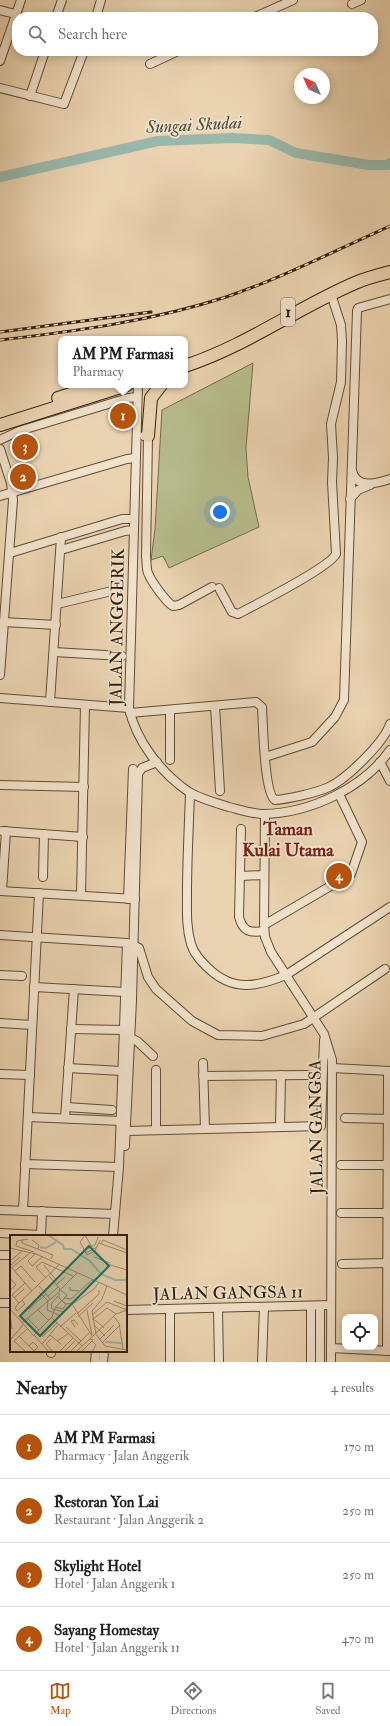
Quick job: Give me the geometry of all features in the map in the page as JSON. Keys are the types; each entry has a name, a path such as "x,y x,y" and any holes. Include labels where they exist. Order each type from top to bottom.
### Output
{"highway":[{"name":"1","path":"188,363 329,289 390,264"},
{"name":"1","path":"188,364 243,342 331,294 357,282 390,272"},
{"path":"0,417 90,388"},
{"path":"0,425 118,388"},
{"path":"142,436 151,398 159,388"}],"street":[{"path":"17,12 21,0"},
{"path":"58,12 62,0"},
{"path":"98,12 102,0"},
{"path":"265,12 293,0"},
{"path":"352,4 361,0"},
{"path":"0,10 12,13"},
{"path":"0,61 2,49 12,24"},
{"path":"30,96 43,56"},
{"path":"0,88 64,104 82,56"},
{"path":"150,64 167,56"},
{"path":"142,436 146,557 150,578 168,603 173,606 178,605 216,587 232,612 238,614 331,561 336,554 332,482 333,458 331,424 341,382 342,341 341,325 331,294"},
{"path":"265,757 312,742 336,717 344,700 357,311 358,308 390,299"},
{"name":"JALAN ANGGERIK","path":"138,388 137,397 142,436 135,458 130,710 143,742 157,762 168,774 190,793 215,803 245,812 265,814 300,808 339,794 360,781 390,750"},
{"path":"0,440 19,431 128,398 137,397"},
{"path":"0,449 12,492 10,553 4,574 4,622 0,675"},
{"path":"0,496 127,459 135,458"},
{"path":"352,466 353,474 357,480 371,484"},
{"path":"350,499 358,490 371,484 390,479"},
{"path":"10,553 122,519 134,519"},
{"path":"61,550 133,530"},
{"path":"50,702 62,537"},
{"path":"57,604 116,590"},
{"path":"4,622 56,625"},
{"path":"54,652 122,656"},
{"path":"0,698 130,710 170,710 256,702 260,703 262,707 265,757 270,795 275,800 330,787 374,749 387,732 390,724"},
{"path":"81,895 85,705"},
{"path":"215,706 220,791"},
{"path":"170,710 170,760"},
{"path":"131,899 138,774 142,768 157,762"},
{"path":"380,762 390,781"},
{"path":"119,1167 124,1152 126,1131 130,1038 133,768"},
{"path":"0,785 84,787"},
{"path":"190,793 187,856 188,926 194,951 198,959 216,976 231,983 251,986 272,981 286,975 390,907"},
{"path":"241,829 239,917 241,926 250,932 264,928 351,874 362,842 339,794"},
{"name":"JALAN GANGSA","path":"265,814 265,937 271,952 315,1018 325,1036 332,1060 331,1362"},
{"path":"83,837 4,831 1,891 131,899"},
{"path":"42,877 44,834"},
{"path":"240,876 264,875"},
{"path":"23,1211 39,893"},
{"path":"0,935 130,944 139,948 148,977 156,989 192,1021 218,1035 262,1036 290,1029 315,1018 385,969"},
{"path":"113,1235 119,1167 124,1030 130,944"},
{"path":"0,975 22,976"},
{"path":"34,987 126,992"},
{"path":"65,1118 74,989"},
{"path":"0,1023 32,1025"},
{"path":"71,1029 124,1030"},
{"path":"126,1131 321,1126 325,1036"},
{"path":"130,1038 137,1040 153,1056"},
{"path":"203,1063 205,1129"},
{"path":"68,1068 122,1071"},
{"path":"331,1348 389,1351 389,1071 332,1068"},
{"path":"156,1070 156,1130"},
{"path":"0,1074 30,1075"},
{"path":"280,1127 281,1075"},
{"path":"203,1076 308,1075"},
{"path":"66,1107 112,1110"},
{"path":"28,1117 121,1121"},
{"path":"345,1118 388,1118"},
{"path":"25,1164 119,1167"},
{"path":"341,1165 388,1165"},
{"path":"0,1210 115,1214"},
{"path":"41,1235 42,1212"},
{"path":"341,1213 388,1213"},
{"path":"0,1233 27,1235"},
{"path":"342,1264 388,1263"},
{"name":"JALAN GANGSA 11","path":"127,1310 331,1305"},
{"path":"311,1362 316,1306"},
{"path":"316,1306 320,1362"},
{"path":"262,1362 264,1307"},
{"path":"218,1308 219,1362"},
{"path":"170,1309 170,1362"},
{"path":"95,1362 96,1352"},
{"path":"103,1362 104,1352"}],"green space":[{"path":"253,363 246,448 248,477 259,527 169,568 163,556 151,560 155,529 162,410"}],"waterway":[{"name":"Sungai Skudai","path":"0,177 158,141 232,138 269,140 296,153 369,165 388,165 390,163"}],"railway":[{"path":"0,340 57,333 142,319 170,313 226,297 268,281 390,226"},
{"path":"0,332 151,312"}],"place":[{"name":"AM PM Farmasi","path":"123,416"},
{"name":"Skylight Hotel","path":"25,447"},
{"name":"Restoran Yon Lai","path":"23,477"},
{"name":"Sayang Homestay","path":"339,876"}],"district":[{"name":"Taman Kulai Utama","path":"288,839"}]}
